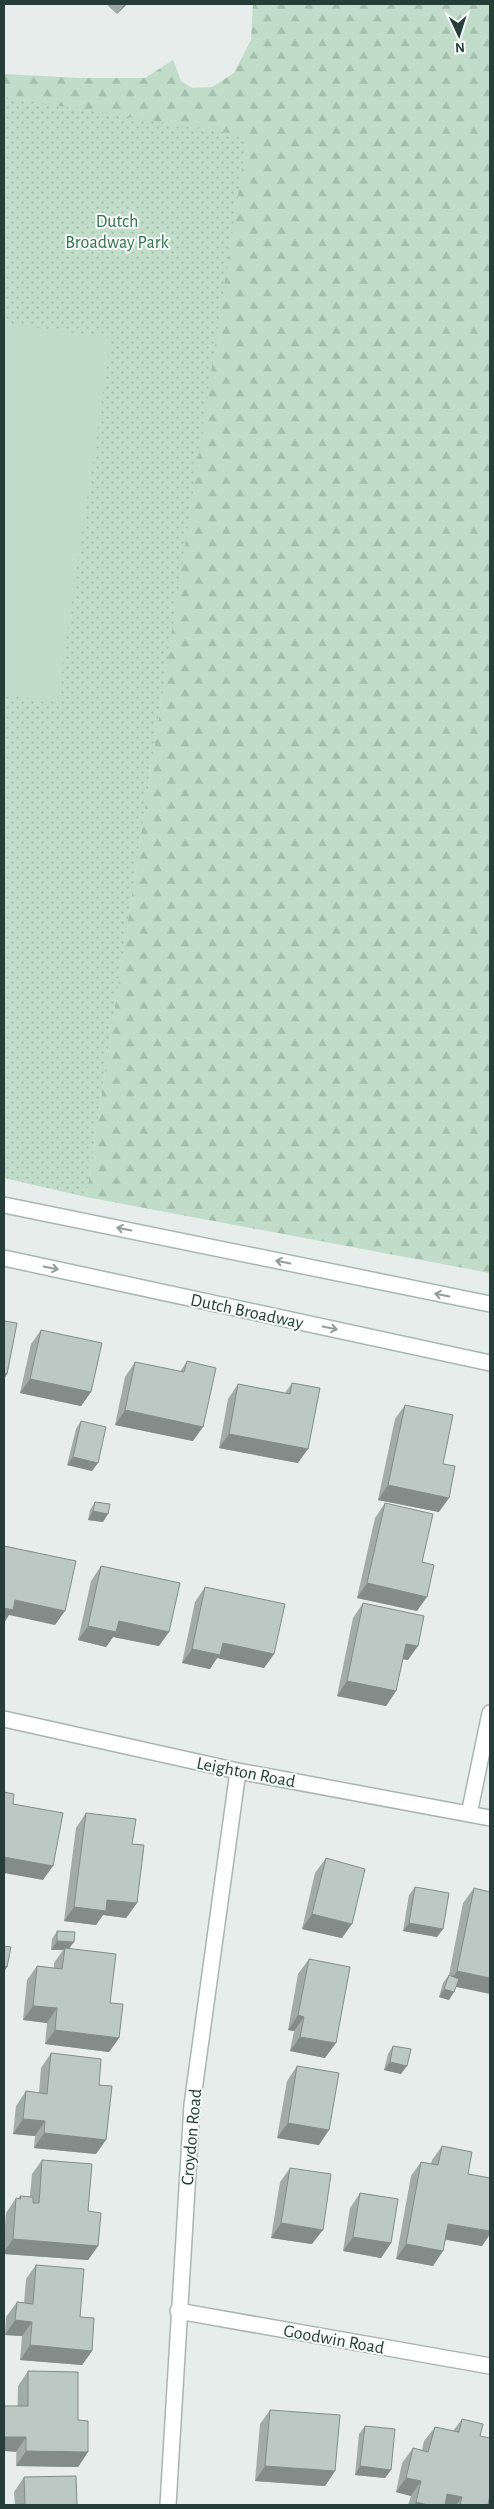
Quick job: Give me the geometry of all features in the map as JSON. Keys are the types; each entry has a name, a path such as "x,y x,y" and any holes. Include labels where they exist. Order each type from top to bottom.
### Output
{"street":[{"path":"4,1205 490,1304"},
{"name":"Dutch Broadway","path":"4,1258 490,1363"},
{"path":"469,1814 490,1713"},
{"name":"Leighton Road","path":"4,1719 238,1771 490,1818"},
{"name":"Croydon Road","path":"168,2505 178,2311 192,2105 238,1771"},
{"name":"Goodwin Road","path":"178,2311 490,2366"}],"green space":[{"path":"253,4 490,4 490,1273 86,1197 166,669 4,159 4,74 80,78 145,78 173,60 181,81 192,88 212,87 234,73 251,40"},
{"name":"Dutch Broadway Park","path":"4,97 247,136 86,1197 4,1178"},
{"path":"4,323 111,338 57,702 4,694"}],"building":[{"path":"4,1321 17,1323 7,1374 4,1373"},
{"path":"41,1330 102,1343 91,1392 30,1379"},
{"path":"187,1361 216,1368 203,1427 125,1410 135,1362 184,1372"},
{"path":"292,1383 320,1388 308,1449 229,1434 238,1384 290,1394"},
{"path":"405,1405 453,1415 443,1464 455,1466 449,1498 388,1485"},
{"path":"81,1421 106,1427 98,1463 73,1457"},
{"path":"95,1502 110,1504 108,1514 93,1511"},
{"path":"385,1503 433,1514 422,1562 434,1565 427,1597 367,1583"},
{"path":"4,1546 76,1561 65,1611 15,1600 13,1610 4,1608"},
{"path":"101,1566 180,1583 169,1632 119,1621 116,1632 88,1626"},
{"path":"205,1587 285,1604 274,1654 223,1643 220,1655 192,1649"},
{"path":"363,1603 424,1616 418,1646 406,1644 396,1691 347,1681"},
{"path":"4,1792 14,1794 13,1804 63,1813 53,1866 4,1857"},
{"path":"86,1813 136,1819 132,1844 144,1845 137,1903 107,1900 106,1911 74,1907"},
{"path":"326,1858 365,1869 352,1924 312,1914"},
{"path":"415,1887 449,1893 443,1929 409,1923"},
{"path":"474,1888 490,1892 490,1978 457,1971"},
{"path":"57,1931 75,1932 74,1942 57,1941"},
{"path":"4,1946 11,1947 7,1967 4,1966"},
{"path":"65,1948 116,1954 110,2003 123,2004 119,2038 55,2030 57,2008 33,2006 37,1966 62,1969"},
{"path":"309,1959 350,1967 336,2043 300,2037 304,2017 298,2015"},
{"path":"449,1975 459,1979 454,1992 444,1989"},
{"path":"393,2046 411,2049 407,2066 390,2062"},
{"path":"51,2053 101,2059 99,2085 112,2086 106,2140 44,2133 45,2121 23,2119 26,2091 47,2094"},
{"path":"297,2066 339,2073 329,2130 288,2123"},
{"path":"442,2146 472,2152 468,2174 490,2178 490,2231 448,2224 443,2251 406,2244 421,2162 438,2165"},
{"path":"42,2160 92,2164 88,2211 101,2213 98,2246 13,2239 16,2198 21,2199 20,2196 33,2197 33,2203 39,2203"},
{"path":"290,2168 331,2174 323,2230 281,2223"},
{"path":"360,2193 398,2199 391,2243 353,2237"},
{"path":"36,2265 84,2269 80,2317 94,2318 92,2351 30,2345 32,2322 15,2320 17,2302 33,2304"},
{"path":"28,2371 78,2372 78,2420 88,2421 88,2452 26,2451 26,2437 4,2437 4,2406 28,2406"},
{"path":"270,2410 340,2415 335,2471 265,2466"},
{"path":"462,2419 483,2424 480,2436 490,2438 490,2495 488,2505 460,2504 462,2497 447,2494 445,2505 428,2505 416,2502 421,2481 406,2478 413,2448 428,2452 435,2427 459,2432"},
{"path":"365,2426 395,2429 391,2470 360,2466"},
{"path":"76,2476 77,2505 4,2505 25,2504 24,2477"}]}
